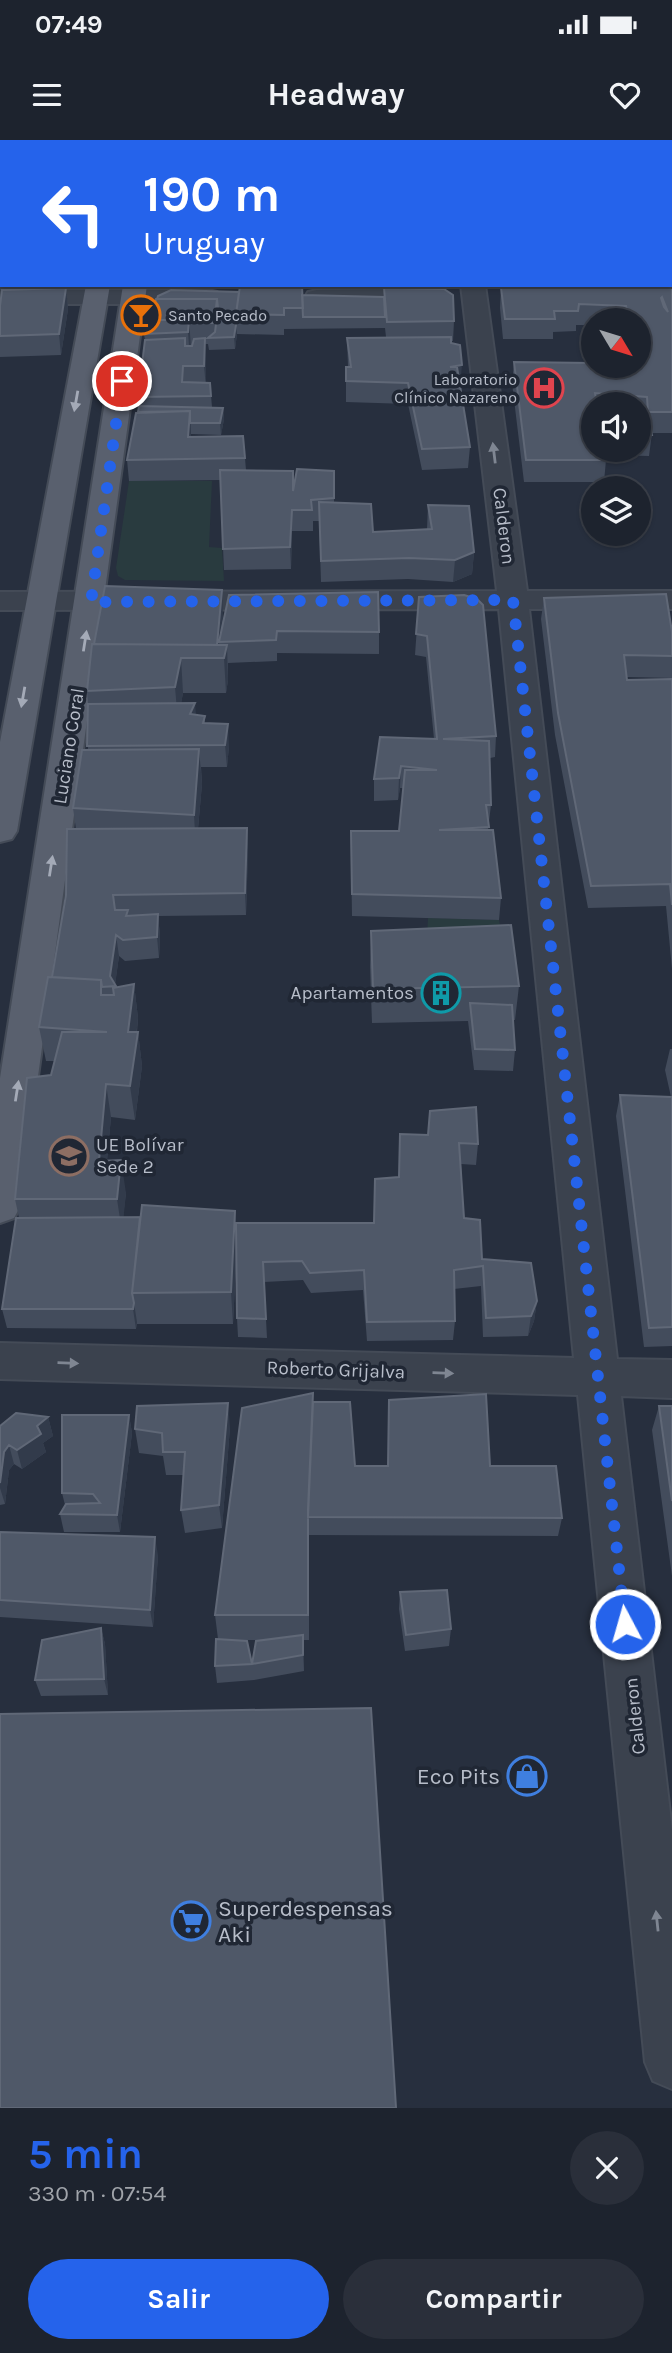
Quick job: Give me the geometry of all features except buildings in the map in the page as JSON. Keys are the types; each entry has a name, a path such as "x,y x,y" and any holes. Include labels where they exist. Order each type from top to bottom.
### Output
{"main road":[{"path":"0,831 97,291"},
{"name":"Luciano Coral","path":"0,1207 135,291"}],"street":[{"path":"0,296 135,291 229,297"},
{"path":"297,297 483,292"},
{"name":"Calderon","path":"483,292 513,600 672,2062"},
{"path":"0,601 672,600"},
{"name":"Roberto Grijalva","path":"0,1361 672,1379"}],"shaded area":[{"path":"129,481 212,481 209,547 222,548 224,581 125,580 118,576 116,568"},
{"path":"428,918 499,920 507,960 426,956"}],"place":[{"name":"Santo Pecado","path":"141,315"},
{"name":"Laboratorio Clínico Nazareno","path":"544,388"},
{"name":"Apartamentos","path":"441,993"},
{"name":"UE Bolívar Sede 2","path":"69,1156"},
{"name":"Eco Pits","path":"527,1776"},
{"name":"Superdespensas Aki","path":"191,1921"}],"route":[{"path":"122,381 91,602 513,600 625,1624"}]}
